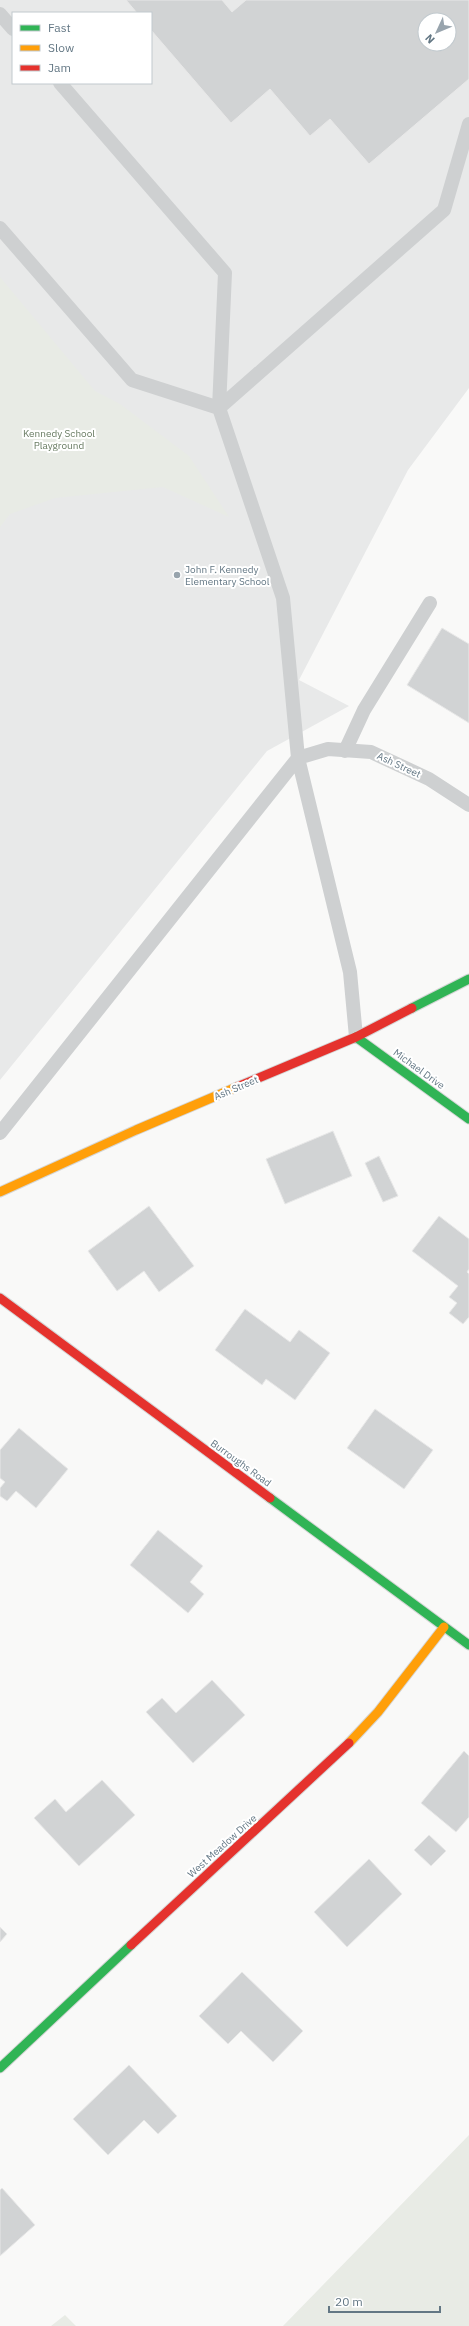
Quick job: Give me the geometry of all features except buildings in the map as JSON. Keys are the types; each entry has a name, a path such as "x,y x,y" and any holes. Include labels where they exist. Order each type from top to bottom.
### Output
{"street":[{"name":"Ash Street","path":"0,1192 136,1130 356,1037 469,979"},
{"name":"Michael Drive","path":"356,1037 469,1119"},
{"name":"Burroughs Road","path":"0,1298 469,1645"},
{"name":"West Meadow Drive","path":"0,2068 213,1868 329,1763 378,1712 444,1627"}],"lane":[{"path":"0,14 12,28"},
{"path":"61,84 225,273 219,408 282,598 298,758 350,972 356,1037"},
{"path":"219,408 444,210 469,124"},
{"path":"0,228 132,380 219,408"},
{"path":"345,751 364,710 430,602"},
{"name":"Ash Street","path":"298,758 328,749 371,752 429,779 469,805"},
{"path":"0,1133 298,758"}],"shaded area":[{"name":"John F. Kennedy Elementary School","path":"0,0 469,0 469,388 408,470 299,680 349,706 267,751 0,1080"}],"green space":[{"name":"Kennedy School Playground","path":"0,277 95,391 120,404 189,456 229,517 163,487 55,498 10,514 0,527"},
{"path":"469,2135 469,2326 283,2326"},
{"path":"65,2315 76,2326 51,2326"}],"traffic: fast":[{"path":"412,1008 469,979"},
{"path":"356,1037 469,1119"},
{"path":"270,1498 469,1645"},
{"path":"0,2068 131,1945"}],"traffic: slow":[{"path":"0,1192 136,1130 237,1087"},
{"path":"349,1743 378,1712 444,1627"}],"traffic: jam":[{"path":"237,1087 356,1037 412,1008"},
{"path":"0,1298 270,1498"},
{"path":"131,1945 349,1743"}],"place":[{"name":"John F. Kennedy Elementary School","path":"177,575"}]}
